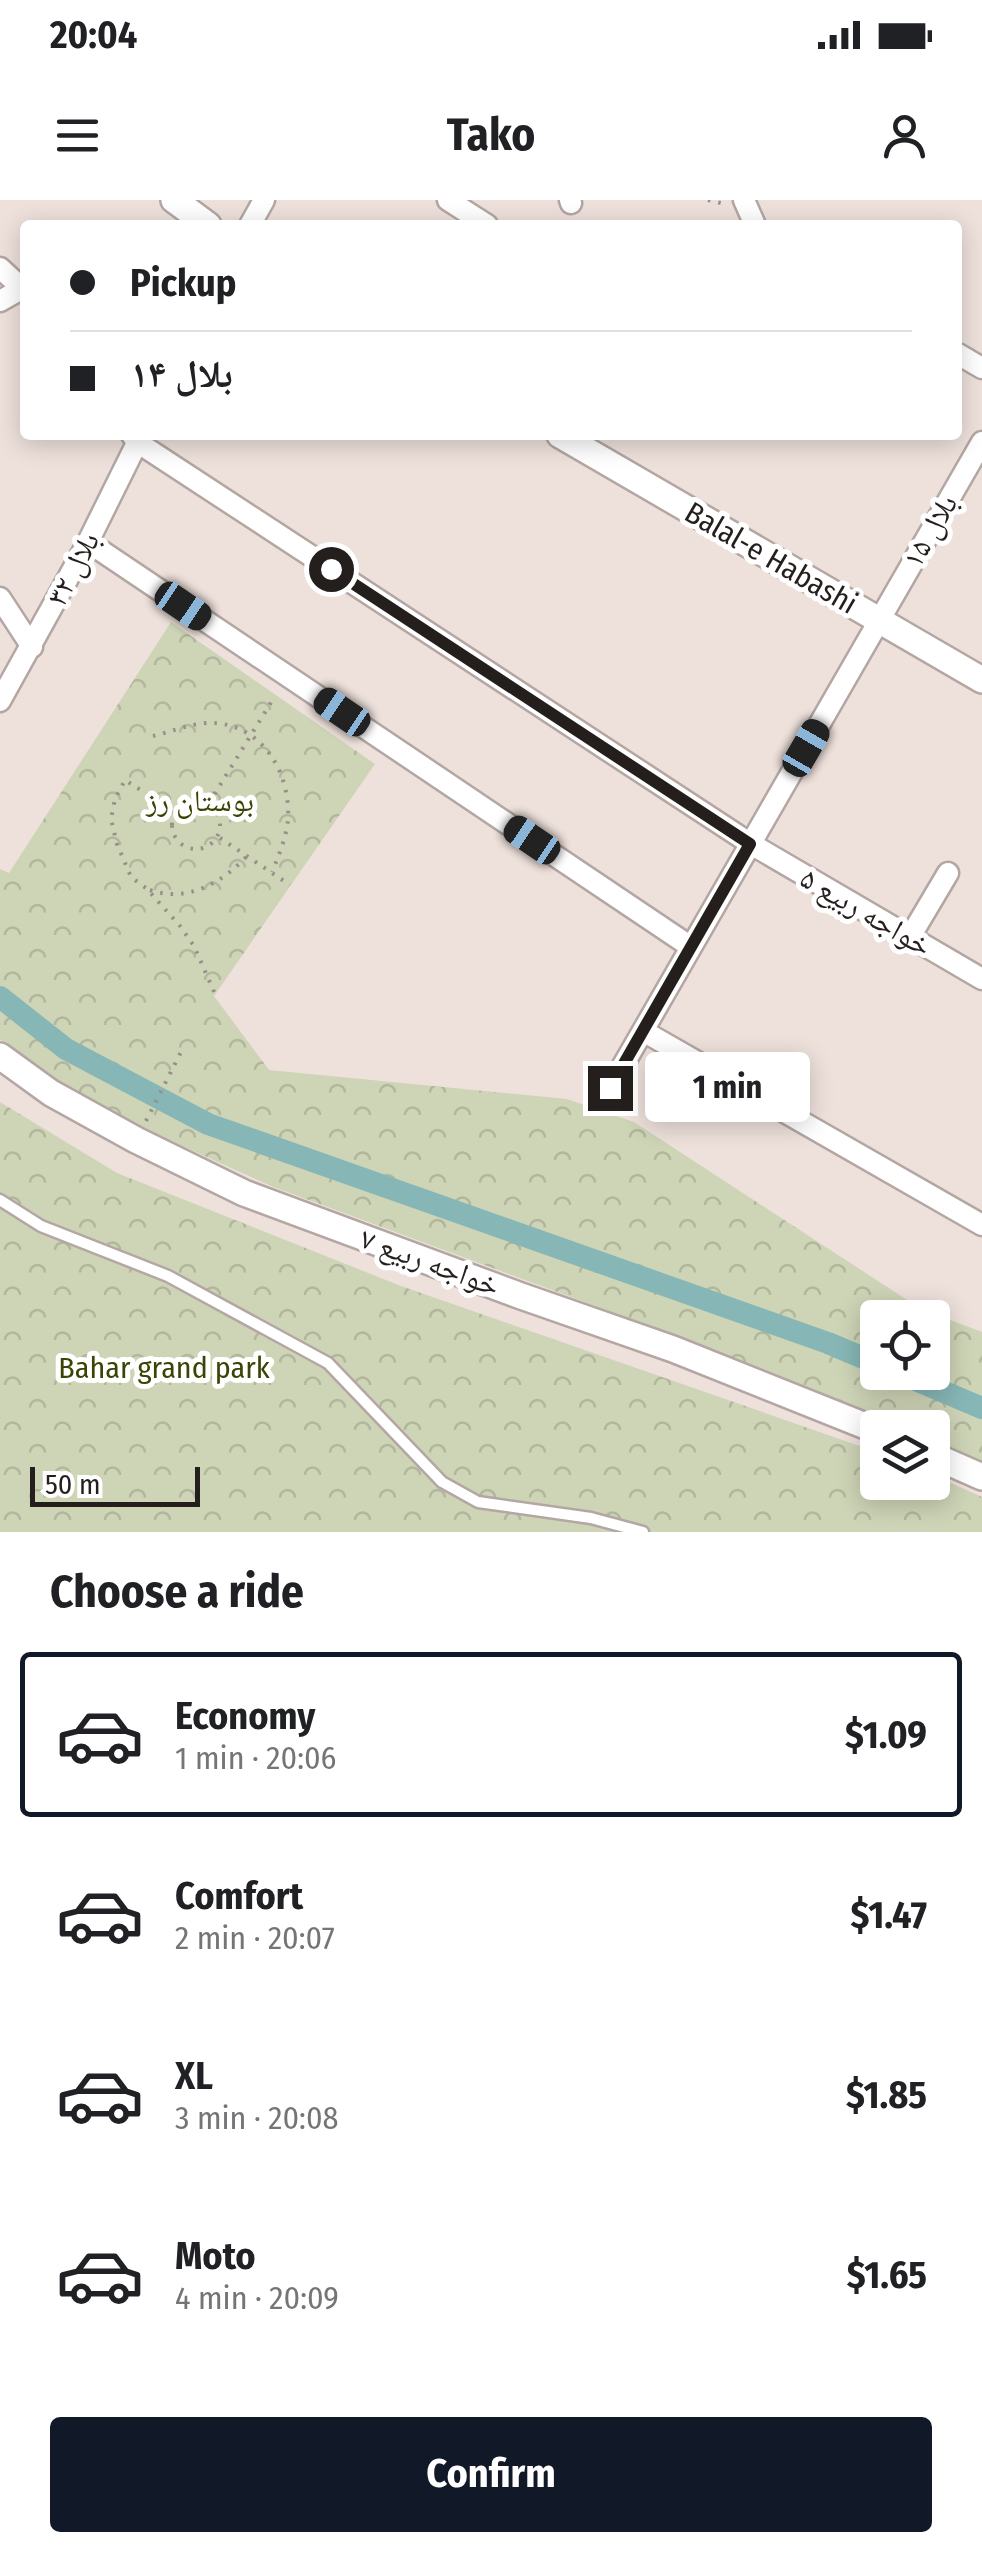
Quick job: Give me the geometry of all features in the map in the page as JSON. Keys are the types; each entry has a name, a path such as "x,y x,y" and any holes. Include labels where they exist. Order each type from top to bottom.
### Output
{"street":[{"path":"174,200 201,220"},
{"path":"448,200 479,220"},
{"path":"0,268 20,286"},
{"name":"بلال ۳۲","path":"0,701 88,542 136,440"},
{"name":"خواجه ربیع ۵","path":"140,440 750,844 982,979"},
{"name":"Balal-e Habashi","path":"569,440 982,680"},
{"name":"بلال ۱۵","path":"610,1088 982,442"},
{"path":"88,542 691,947"},
{"path":"0,598 32,647"},
{"path":"910,937 948,873"},
{"path":"643,1031 982,1226"},
{"name":"خواجه ربیع ۷","path":"0,1056 51,1093 136,1140 244,1192 672,1349 860,1424"},
{"path":"950,1463 982,1477"}],"lane":[{"path":"0,1200 41,1226 168,1276 328,1363 442,1482 478,1502 591,1518 642,1532"}],"path":[{"path":"208,803 275,696"},
{"path":"153,736 207,723 238,728 258,740 273,757 282,775 288,824 272,872"},
{"path":"175,812 125,780 111,819 130,877 147,889 180,926 194,946 215,994"},
{"path":"190,800 208,803 220,818 218,837 202,850 183,846 172,830 175,812 190,800"},
{"path":"218,837 290,886"},
{"path":"147,889 165,896 202,888 230,874 247,856"},
{"path":"150,1111 182,1050"}],"green space":[{"name":"بوستان رز","path":"171,622 375,764 214,996 269,1070 567,1099 634,1122 907,1300 860,1300 860,1390 950,1390 950,1320 982,1332 982,1465 950,1451 950,1410 860,1412 679,1337 271,1186 127,1121 31,1067 0,1039 0,869 9,873"},
{"name":"Bahar grand park","path":"0,1102 117,1173 401,1286 860,1446 860,1500 950,1500 950,1483 982,1497 982,1532 0,1532"}],"waterway":[{"path":"0,997 66,1049 208,1124 860,1356"},
{"path":"940,1390 982,1408"}],"route":[{"path":"331,569 750,844 610,1088"}]}
